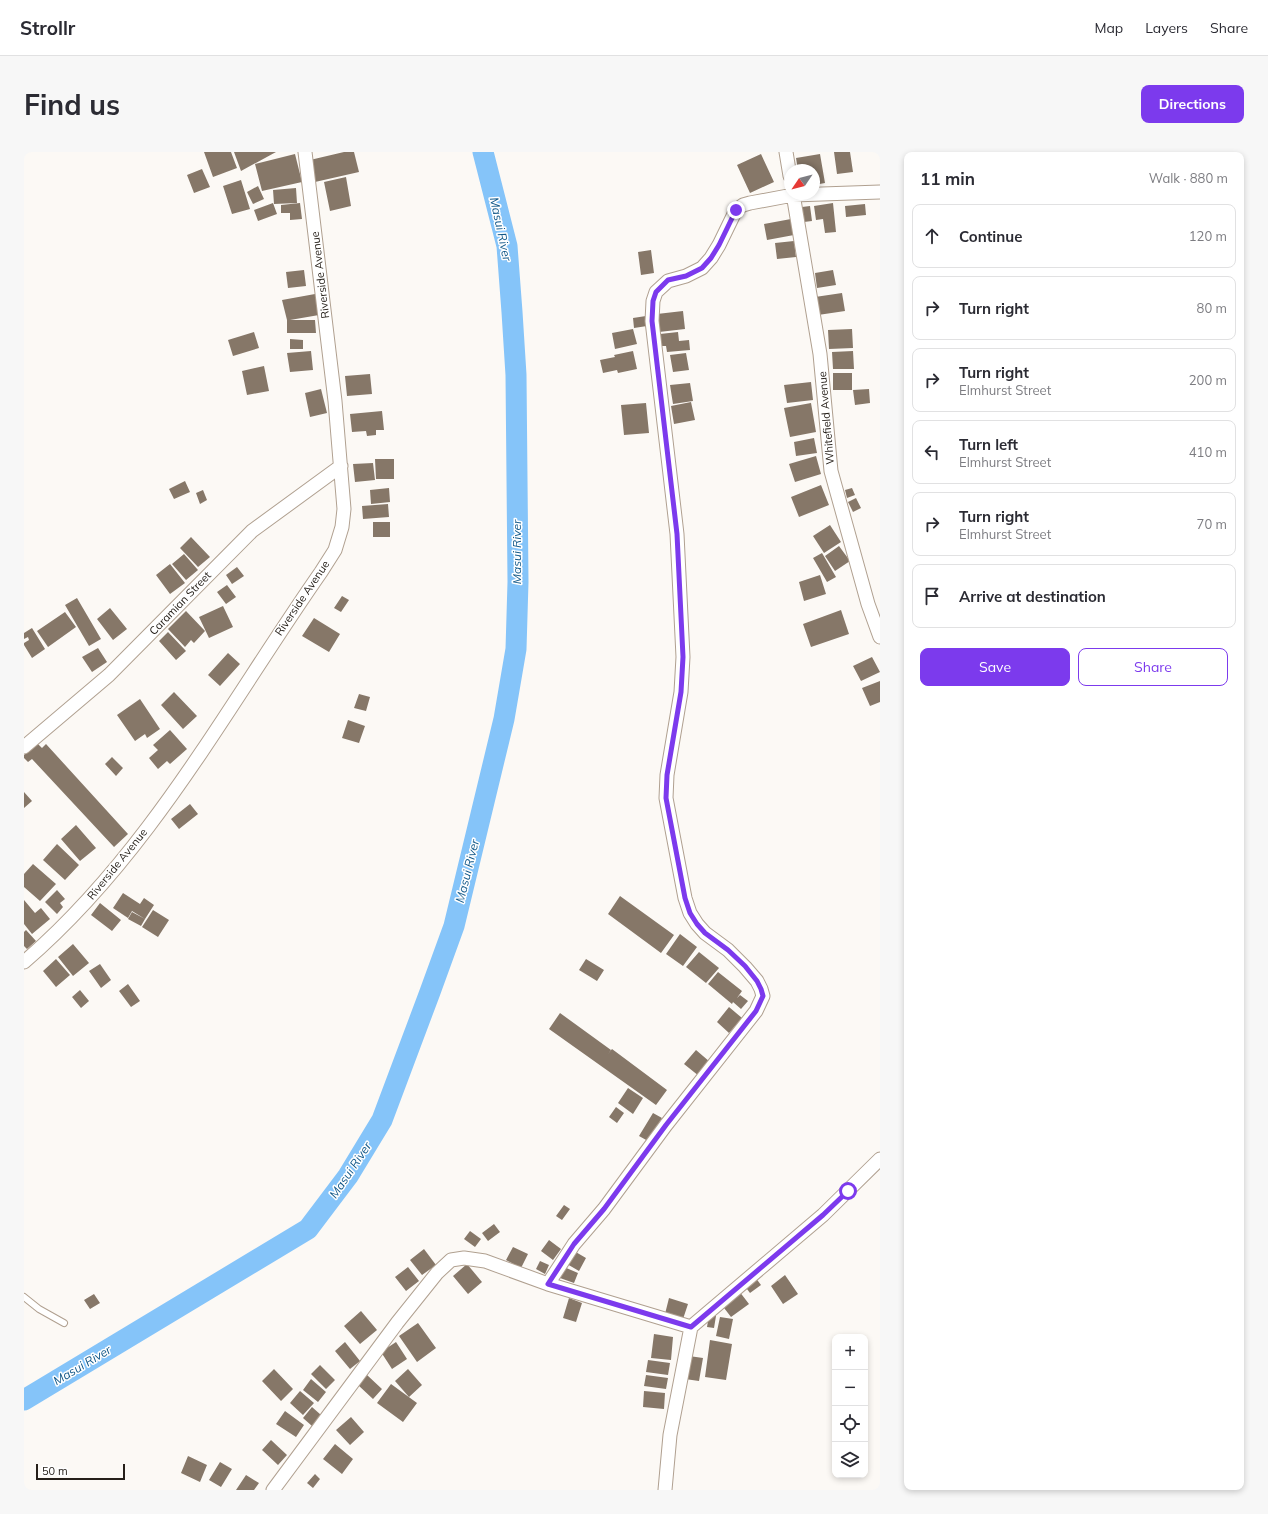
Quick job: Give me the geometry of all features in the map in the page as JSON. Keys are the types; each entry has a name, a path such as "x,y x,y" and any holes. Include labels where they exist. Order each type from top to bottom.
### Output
{"street":[{"name":"Riverside Avenue","path":"24,962 83,906 139,839 215,731 321,572 334,550 342,527 344,509 335,401 305,152"},
{"path":"786,152 788,164"},
{"path":"820,193 880,192"},
{"path":"548,1284 574,1244 604,1209 666,1125 756,1011 763,996 757,981 745,966 728,950 705,933 690,913 685,898 667,805 667,775 681,692 683,657 677,534 652,321 653,301 656,292 668,280 686,276 702,268 711,258 719,245 736,210 743,205 784,196"},
{"name":"Whitefield Avenue","path":"794,200 820,354 831,471 866,597 880,636"},
{"name":"Caramian Street","path":"24,747 109,675 252,531 341,466"},
{"path":"665,1490 670,1435 691,1327 823,1215 880,1159"},
{"path":"273,1490 436,1272 451,1260 464,1258 485,1261 548,1284 691,1327"}],"lane":[{"path":"24,1297 39,1309 64,1323"}],"building":[{"path":"204,152 231,152 237,168 213,177"},
{"path":"234,152 276,152 241,171"},
{"path":"344,152 354,152 359,172 315,182 310,160"},
{"path":"834,152 850,152 853,172 837,174"},
{"path":"295,154 302,182 262,191 255,164"},
{"path":"761,154 774,182 750,193 737,165"},
{"path":"820,154 825,183 820,184 820,164 797,164 796,158"},
{"path":"202,169 210,187 194,193 187,175"},
{"path":"346,177 351,206 330,211 324,182"},
{"path":"241,180 250,209 232,214 223,186"},
{"path":"258,186 264,199 253,204 247,192"},
{"path":"296,188 297,203 274,204 273,190"},
{"path":"273,203 277,214 258,221 254,210"},
{"path":"300,203 302,219 290,220 290,213 281,213 281,205"},
{"path":"833,203 836,232 825,233 823,219 816,220 814,206"},
{"path":"865,204 866,215 846,217 845,206"},
{"path":"810,206 812,221 804,222 802,207"},
{"path":"791,219 794,235 767,240 764,224"},
{"path":"794,241 796,257 777,259 775,243"},
{"path":"651,250 654,273 641,275 638,252"},
{"path":"304,270 306,286 288,288 286,272"},
{"path":"833,270 836,285 817,288 815,273"},
{"path":"842,293 845,311 818,315 815,297"},
{"path":"315,294 319,315 290,320 315,320 316,333 287,333 287,320 282,300"},
{"path":"683,311 685,329 659,332 657,314"},
{"path":"646,316 647,326 634,328 633,318"},
{"path":"633,329 637,344 615,349 612,333"},
{"path":"852,329 853,348 829,349 828,330"},
{"path":"254,332 259,348 233,356 228,340"},
{"path":"678,332 679,341 689,340 690,350 667,352 666,346 662,346 660,334"},
{"path":"290,339 303,340 303,349 290,349"},
{"path":"311,351 313,370 290,372 287,353"},
{"path":"633,351 637,369 618,373 617,370 603,373 600,360"},
{"path":"853,351 854,369 833,369 832,352"},
{"path":"686,353 689,370 673,372 670,355"},
{"path":"264,366 269,391 247,395 242,371"},
{"path":"833,373 852,373 852,390 833,390"},
{"path":"370,374 372,394 347,396 345,376"},
{"path":"811,382 813,400 787,403 784,385"},
{"path":"690,383 693,401 673,404 670,385"},
{"path":"321,389 327,413 310,417 305,393"},
{"path":"869,389 870,403 855,405 853,390"},
{"path":"691,402 695,420 674,424 671,406"},
{"path":"646,403 649,433 624,435 621,405"},
{"path":"811,403 816,432 790,437 784,408"},
{"path":"382,411 384,430 376,430 376,435 367,436 366,431 352,432 350,414"},
{"path":"814,438 817,453 796,456 794,442"},
{"path":"816,456 821,474 795,482 789,464"},
{"path":"375,459 394,459 394,479 376,479"},
{"path":"373,463 375,480 355,482 353,464"},
{"path":"185,481 190,492 174,499 169,489"},
{"path":"821,485 829,505 799,517 791,497"},
{"path":"389,488 390,502 371,504 370,490"},
{"path":"852,488 855,495 847,498 845,490"},
{"path":"203,490 207,500 200,504 196,493"},
{"path":"856,498 861,508 853,512 848,502"},
{"path":"388,504 389,517 363,519 362,506"},
{"path":"373,522 390,522 390,537 373,537"},
{"path":"830,525 841,542 824,553 813,536"},
{"path":"191,537 210,557 198,567 180,548"},
{"path":"839,546 850,561 835,571 825,556"},
{"path":"822,553 836,577 827,582 813,558"},
{"path":"184,554 198,570 186,580 172,564"},
{"path":"170,564 185,583 170,594 156,575"},
{"path":"237,567 244,576 232,584 226,575"},
{"path":"820,575 826,594 804,601 799,582"},
{"path":"227,585 236,597 226,604 217,592"},
{"path":"342,596 349,600 341,612 334,608"},
{"path":"77,598 101,639 89,646 65,605"},
{"path":"223,606 233,627 209,638 199,617"},
{"path":"110,608 127,629 113,640 97,619"},
{"path":"841,610 849,634 811,647 803,624"},
{"path":"186,611 205,631 194,643 191,640 185,647 168,629"},
{"path":"65,612 76,627 48,647 37,631"},
{"path":"314,618 340,634 329,652 302,636"},
{"path":"32,628 45,649 32,658 24,645 24,643 29,640 28,637 24,639 24,633"},
{"path":"168,632 186,651 176,660 159,641"},
{"path":"98,648 107,662 92,672 82,657"},
{"path":"228,653 240,664 220,686 208,675"},
{"path":"872,657 880,672 861,681 853,666"},
{"path":"880,681 880,702 870,706 862,688"},
{"path":"174,692 197,716 183,729 161,705"},
{"path":"359,694 370,697 366,711 354,708"},
{"path":"140,699 160,729 147,738 145,734 135,741 117,715"},
{"path":"348,720 365,726 359,743 342,738"},
{"path":"170,730 187,749 170,764 167,761 158,769 149,758 158,750 153,745"},
{"path":"37,743 42,748 46,744 128,834 114,847 32,759 28,762 24,758 24,755"},
{"path":"112,757 123,768 116,776 105,764"},
{"path":"24,792 32,801 24,808"},
{"path":"190,804 198,814 179,829 171,819"},
{"path":"76,825 96,848 80,861 61,839"},
{"path":"57,844 79,865 65,880 43,860"},
{"path":"33,864 56,884 40,901 24,887 24,874"},
{"path":"57,890 65,899 60,903 63,907 57,914 45,902"},
{"path":"123,893 140,904 144,898 154,905 145,919 132,911 128,918 113,908"},
{"path":"620,896 674,935 661,953 608,914"},
{"path":"24,900 35,913 41,908 50,919 32,934 24,924"},
{"path":"100,903 121,920 112,931 91,915"},
{"path":"153,910 169,920 158,937 142,927"},
{"path":"132,912 145,919 141,926 128,919"},
{"path":"26,930 36,941 27,949 24,946 24,932"},
{"path":"680,934 697,947 683,966 666,954"},
{"path":"73,944 89,963 73,976 58,957"},
{"path":"699,952 719,968 706,983 686,967"},
{"path":"56,959 70,975 56,987 43,971"},
{"path":"586,959 604,970 597,981 579,970"},
{"path":"100,964 111,980 101,988 89,971"},
{"path":"718,972 742,991 737,998 740,995 748,1001 741,1009 733,1002 732,1004 708,984"},
{"path":"128,984 140,1001 131,1007 119,991"},
{"path":"80,990 89,1001 81,1008 72,997"},
{"path":"729,1007 742,1018 729,1033 717,1022"},
{"path":"560,1013 611,1050 608,1054 612,1049 667,1090 656,1105 549,1029"},
{"path":"696,1050 710,1062 699,1076 684,1064"},
{"path":"628,1088 643,1098 633,1114 618,1103"},
{"path":"616,1107 624,1113 617,1123 609,1117"},
{"path":"653,1113 662,1118 648,1141 639,1136"},
{"path":"564,1205 570,1209 562,1220 556,1216"},
{"path":"494,1224 500,1232 488,1241 482,1233"},
{"path":"470,1231 481,1239 475,1247 464,1239"},
{"path":"549,1240 561,1249 553,1260 541,1251"},
{"path":"513,1247 528,1254 521,1268 506,1260"},
{"path":"424,1249 436,1265 422,1275 410,1260"},
{"path":"574,1251 586,1258 579,1271 567,1264"},
{"path":"540,1261 549,1265 545,1274 536,1269"},
{"path":"467,1264 482,1282 468,1294 453,1276"},
{"path":"408,1267 419,1281 406,1291 395,1277"},
{"path":"564,1267 578,1273 574,1283 560,1278"},
{"path":"785,1275 798,1294 783,1304 771,1286"},
{"path":"755,1277 761,1285 750,1293 744,1285"},
{"path":"739,1291 749,1304 731,1317 721,1304"},
{"path":"94,1294 100,1303 90,1309 84,1300"},
{"path":"569,1298 582,1303 576,1322 563,1318"},
{"path":"669,1298 688,1304 683,1319 665,1314"},
{"path":"361,1311 377,1330 360,1344 344,1326"},
{"path":"709,1315 716,1316 714,1328 707,1327"},
{"path":"720,1317 733,1319 729,1339 716,1336"},
{"path":"418,1323 436,1348 417,1362 399,1336"},
{"path":"654,1334 673,1337 671,1360 651,1358"},
{"path":"710,1340 732,1344 726,1380 705,1377"},
{"path":"345,1342 360,1361 350,1369 335,1351"},
{"path":"396,1342 407,1359 392,1369 381,1352"},
{"path":"689,1356 703,1358 699,1381 685,1379"},
{"path":"648,1360 670,1363 668,1375 646,1372"},
{"path":"320,1365 335,1380 326,1389 311,1374"},
{"path":"274,1369 293,1389 281,1401 262,1381"},
{"path":"408,1369 422,1385 409,1397 395,1381"},
{"path":"367,1375 382,1389 373,1399 358,1385"},
{"path":"646,1375 668,1378 666,1389 644,1386"},
{"path":"311,1379 326,1392 318,1402 303,1390"},
{"path":"391,1384 417,1403 403,1422 377,1403"},
{"path":"300,1391 314,1403 303,1415 290,1403"},
{"path":"644,1391 665,1393 664,1409 643,1407"},
{"path":"312,1407 321,1415 312,1426 303,1418"},
{"path":"285,1411 304,1425 296,1437 276,1424"},
{"path":"351,1417 364,1432 350,1445 336,1430"},
{"path":"271,1440 287,1455 278,1465 262,1450"},
{"path":"335,1444 353,1459 342,1474 323,1459"},
{"path":"188,1456 207,1465 200,1482 181,1473"},
{"path":"220,1462 232,1469 221,1487 209,1480"},
{"path":"315,1474 320,1479 313,1488 307,1483"},
{"path":"246,1475 259,1483 254,1490 236,1490"}],"waterway":[{"name":"Masui River","path":"24,1400 308,1229 348,1176 382,1120 430,992 454,926 504,719 516,649 518,582 516,375 512,312 507,246 483,152"}],"route":[{"path":"736,210 719,245 711,258 702,268 686,276 668,280 656,292 653,301 652,321 657,373 677,534 683,657 681,692 667,775 666,798 685,898 690,913 705,933 728,950 745,966 757,981 763,996 756,1011 666,1125 604,1209 574,1244 548,1284 691,1327 823,1215 848,1191"}]}
